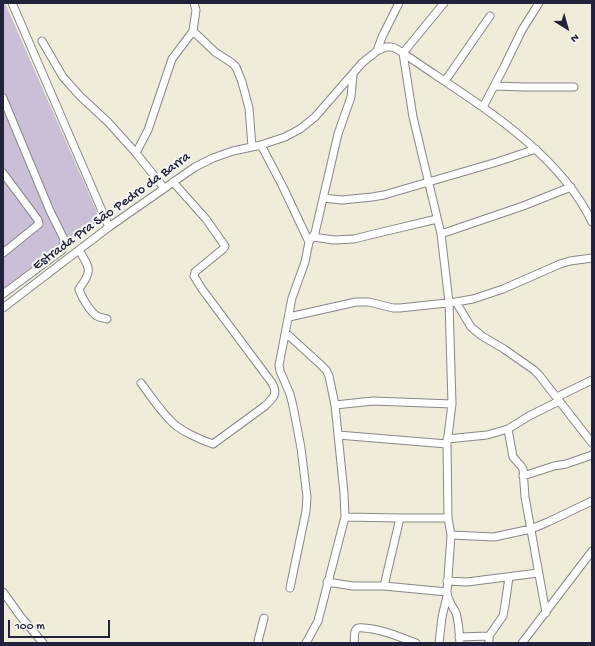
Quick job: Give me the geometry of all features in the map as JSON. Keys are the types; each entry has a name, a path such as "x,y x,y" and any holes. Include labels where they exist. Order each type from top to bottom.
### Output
{"street":[{"path":"12,3 109,227"},
{"path":"136,153 148,130 172,59 194,31 196,10 194,3"},
{"path":"377,51 382,37 399,3"},
{"path":"439,643 442,617 447,594 451,535 448,518 447,441 452,404 453,302 441,234 413,117 403,53 444,3"},
{"path":"483,107 495,86 522,30 539,3"},
{"path":"445,82 490,16"},
{"path":"194,31 215,52 236,67 249,108 252,147"},
{"path":"42,41 57,68 67,82 108,122 136,153 164,188"},
{"path":"377,51 386,47 395,48 483,107 536,149 571,187 580,199 592,222"},
{"name":"Estrada Pra São Pedro da Barra","path":"3,308 109,227 195,167 213,158 233,151 261,146 286,137 308,124 315,118 362,63 377,51"},
{"path":"290,588 306,511 307,497 302,448 294,406 279,366 292,298 316,229 338,134 351,97 353,74"},
{"path":"495,86 574,87"},
{"path":"3,98 50,211 64,239 64,243 63,249 3,294"},
{"path":"261,146 311,240"},
{"path":"323,198 342,200 372,198 497,162 536,149"},
{"path":"3,173 38,220 39,224 39,226 3,253"},
{"path":"141,383 170,421 178,428 213,444 265,406 273,398 275,392 272,383 194,276 195,272 224,249 225,246 206,219 173,182"},
{"path":"441,234 523,206 571,187"},
{"path":"311,240 354,239 437,219"},
{"path":"79,250 88,265 89,270 88,275 79,289 80,295 93,313 99,317 107,319"},
{"path":"289,317 356,302 369,302 393,308 400,308 473,299 504,289 560,264 592,258"},
{"path":"453,302 472,327 482,336 504,349 539,375 592,443"},
{"path":"286,333 326,370 329,376 335,405 344,493 345,516 318,621 306,643"},
{"path":"338,435 447,441 483,436 508,429 520,420 592,380"},
{"path":"335,405 373,401 452,404"},
{"path":"508,429 513,456 522,469 525,497 546,612"},
{"path":"523,476 592,455"},
{"path":"451,535 494,538 531,529 592,501"},
{"path":"345,516 448,518"},
{"path":"384,586 400,518"},
{"path":"522,643 592,551"},
{"path":"447,581 467,582 538,573"},
{"path":"447,594 458,621 460,640 489,640 503,616 509,577"},
{"path":"327,582 354,586 384,586 447,594"},
{"path":"3,592 42,643"},
{"path":"259,643 258,641 264,618"},
{"path":"354,643 355,632 356,629 359,628 374,629 416,643"}],"shaded area":[{"path":"3,3 5,3 100,219 3,294"}]}
